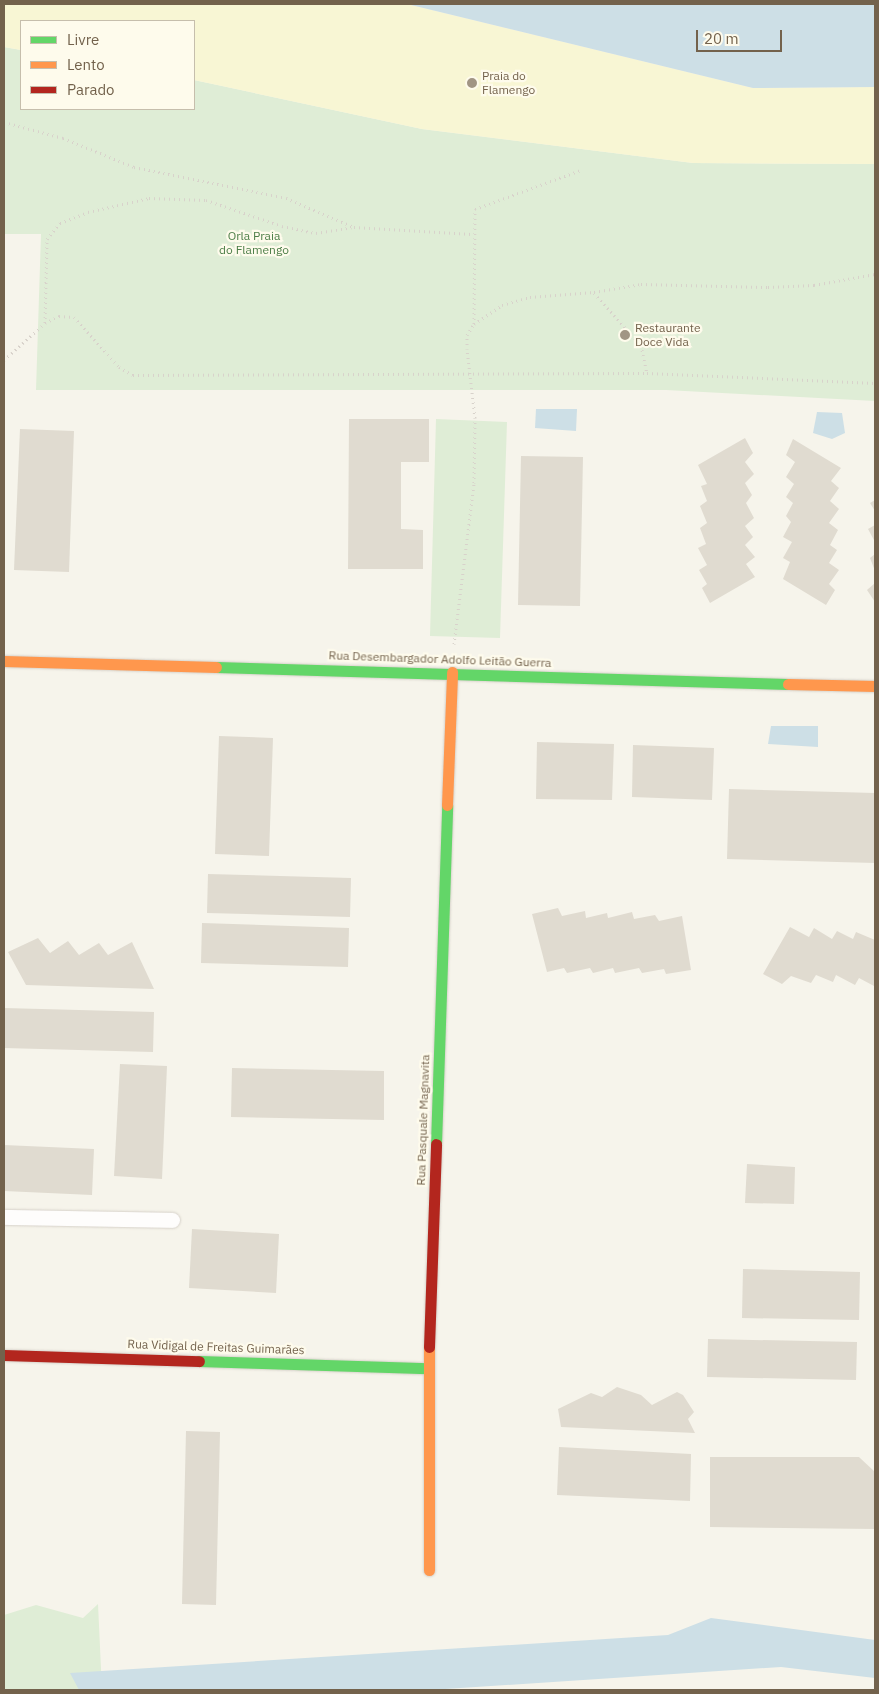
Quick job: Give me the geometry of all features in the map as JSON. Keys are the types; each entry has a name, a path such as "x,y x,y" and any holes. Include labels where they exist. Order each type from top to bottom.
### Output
{"street":[{"name":"Rua Desembargador Adolfo Leitão Guerra","path":"4,661 452,672 875,686"},
{"name":"Rua Pasquale Magnavita","path":"429,1570 428,1368 452,672"},
{"name":"Rua Vidigal de Freitas Guimarães","path":"4,1354 428,1368"}],"lane":[{"path":"4,1217 172,1220"}],"path":[{"path":"4,122 63,138 134,167 286,198 354,227"},
{"path":"474,324 472,234 475,209 581,170"},
{"path":"45,323 46,239 60,223 88,212 149,198 206,200 282,226 316,233 354,227 472,234"},
{"path":"452,672 474,483 475,418 472,373 468,363 467,335 474,324 502,305 530,297 594,292 641,284 768,287 814,285 875,274"},
{"path":"594,292 641,346 647,372"},
{"path":"4,360 45,323 59,316 74,317 119,367 133,375 647,372 875,383"}],"green space":[{"name":"Orla Praia do Flamengo","path":"4,47 20,50 20,110 195,110 195,80 422,129 693,163 875,164 875,401 666,390 36,390 41,234 4,234"},
{"path":"436,419 507,422 500,638 430,636"},
{"path":"98,1604 102,1690 4,1690 4,1615 36,1605 83,1618"}],"sand":[{"name":"Praia do Flamengo","path":"4,4 407,4 753,88 875,87 875,164 693,163 422,129 195,80 195,20 20,20 20,50 4,47"}],"shaded area":[{"path":"407,4 875,4 875,87 753,88"},
{"path":"536,409 577,409 576,431 535,428"},
{"path":"817,412 842,413 845,433 832,439 813,433"},
{"path":"771,726 818,726 818,747 768,744"},
{"path":"711,1618 875,1640 875,1678 781,1667 430,1690 79,1690 70,1673 668,1635"}],"building":[{"path":"349,419 429,419 429,462 401,462 401,529 423,530 423,569 348,569"},
{"path":"20,429 74,431 69,572 14,570"},
{"path":"745,438 753,453 745,462 754,474 745,483 752,495 746,503 754,518 745,526 753,537 745,545 755,557 746,564 755,577 710,603 702,588 707,584 699,570 707,565 698,548 706,544 700,528 707,523 700,506 707,501 701,486 707,484 698,465"},
{"path":"793,439 841,468 831,481 839,488 830,501 839,509 829,523 838,530 830,545 837,550 829,563 839,570 829,584 835,590 826,605 783,579 790,562 783,558 792,542 783,537 791,522 786,516 793,503 786,497 794,484 786,477 795,462 786,455"},
{"path":"521,456 583,457 580,606 518,605"},
{"path":"875,500 875,511 870,503"},
{"path":"875,525 875,542 868,529"},
{"path":"875,554 875,571 870,558"},
{"path":"875,583 875,602 867,590"},
{"path":"219,736 273,738 269,856 215,854"},
{"path":"537,742 614,744 612,800 536,799"},
{"path":"633,745 714,748 712,800 632,797"},
{"path":"729,789 875,793 875,863 727,859"},
{"path":"208,874 351,878 350,917 207,913"},
{"path":"558,908 562,916 585,911 586,918 607,913 608,918 632,912 634,919 655,915 659,921 682,916 691,970 666,974 664,969 642,973 639,968 615,973 613,968 593,973 590,968 567,973 564,968 547,972 532,914"},
{"path":"202,923 349,928 348,967 201,963"},
{"path":"790,927 809,937 814,928 832,939 837,931 853,939 856,932 875,940 874,986 859,978 855,985 836,975 833,982 816,975 811,983 791,976 782,984 763,974"},
{"path":"38,938 50,953 68,941 79,955 99,943 108,955 132,942 154,989 26,985 8,952"},
{"path":"4,1008 154,1012 153,1052 4,1048"},
{"path":"120,1064 167,1066 162,1179 114,1176"},
{"path":"232,1068 384,1071 384,1120 231,1117"},
{"path":"4,1145 94,1149 92,1195 4,1191"},
{"path":"747,1164 795,1167 794,1204 745,1203"},
{"path":"192,1229 279,1234 276,1293 189,1288"},
{"path":"743,1269 860,1272 859,1320 742,1318"},
{"path":"708,1339 857,1342 856,1380 707,1377"},
{"path":"617,1387 641,1395 652,1405 677,1392 683,1395 694,1412 688,1419 695,1433 561,1427 558,1409 591,1393 602,1397"},
{"path":"186,1431 220,1432 216,1605 182,1604"},
{"path":"559,1447 691,1454 690,1501 557,1495"},
{"path":"710,1457 859,1457 875,1472 875,1529 710,1527"}],"traffic: fast":[{"path":"216,667 788,684"},
{"path":"436,1144 447,805"},
{"path":"199,1361 428,1368"}],"traffic: slow":[{"path":"4,661 216,667"},
{"path":"447,805 452,672"},
{"path":"788,684 875,686"},
{"path":"429,1347 429,1570"}],"traffic: jam":[{"path":"429,1347 436,1144"},
{"path":"4,1355 199,1361"}],"place":[{"name":"Praia do Flamengo","path":"472,83"},
{"name":"Restaurante Doce Vida","path":"625,335"}]}
